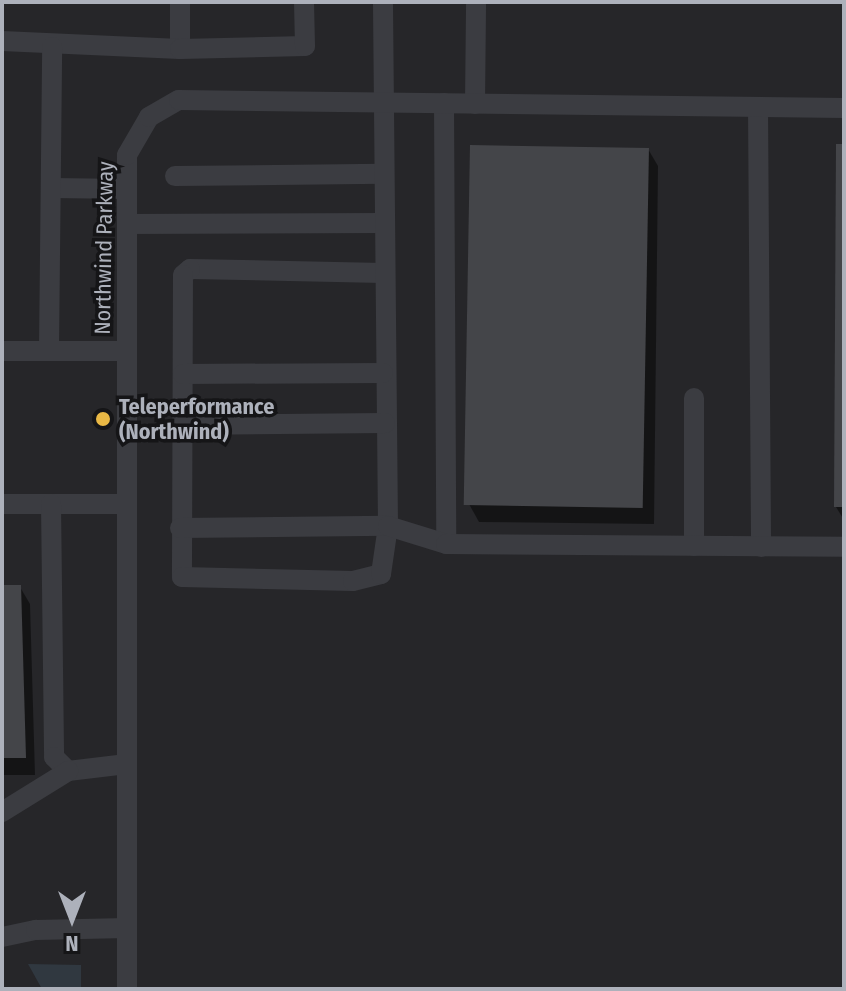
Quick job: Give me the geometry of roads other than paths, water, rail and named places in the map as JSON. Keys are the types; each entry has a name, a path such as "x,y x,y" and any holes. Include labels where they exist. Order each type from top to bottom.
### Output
{"street":[{"path":"180,2 180,49"},
{"path":"2,41 52,47 180,49 305,46 304,2"},
{"path":"383,2 382,103 383,174 383,223 383,273 383,373 388,526 381,574 353,581 191,581 182,577 179,566 183,275 199,270 383,273"},
{"path":"475,104 476,2"},
{"path":"49,350 52,47"},
{"name":"Northwind Parkway","path":"127,989 127,155 149,117 179,100 844,108"},
{"path":"444,103 446,544"},
{"path":"758,107 761,547"},
{"path":"175,176 383,174"},
{"path":"52,188 127,189"},
{"path":"127,224 383,223"},
{"path":"2,351 127,351"},
{"path":"183,374 383,373"},
{"path":"694,398 694,546"},
{"path":"183,425 385,423"},
{"path":"2,504 127,504"},
{"path":"51,504 51,745 60,766 68,771"},
{"path":"180,528 388,526 446,544 844,547"},
{"path":"2,812 68,771 127,764"},
{"path":"2,937 36,930 127,928"}],"place":[{"name":"Teleperformance (Northwind)","path":"103,419"}]}
